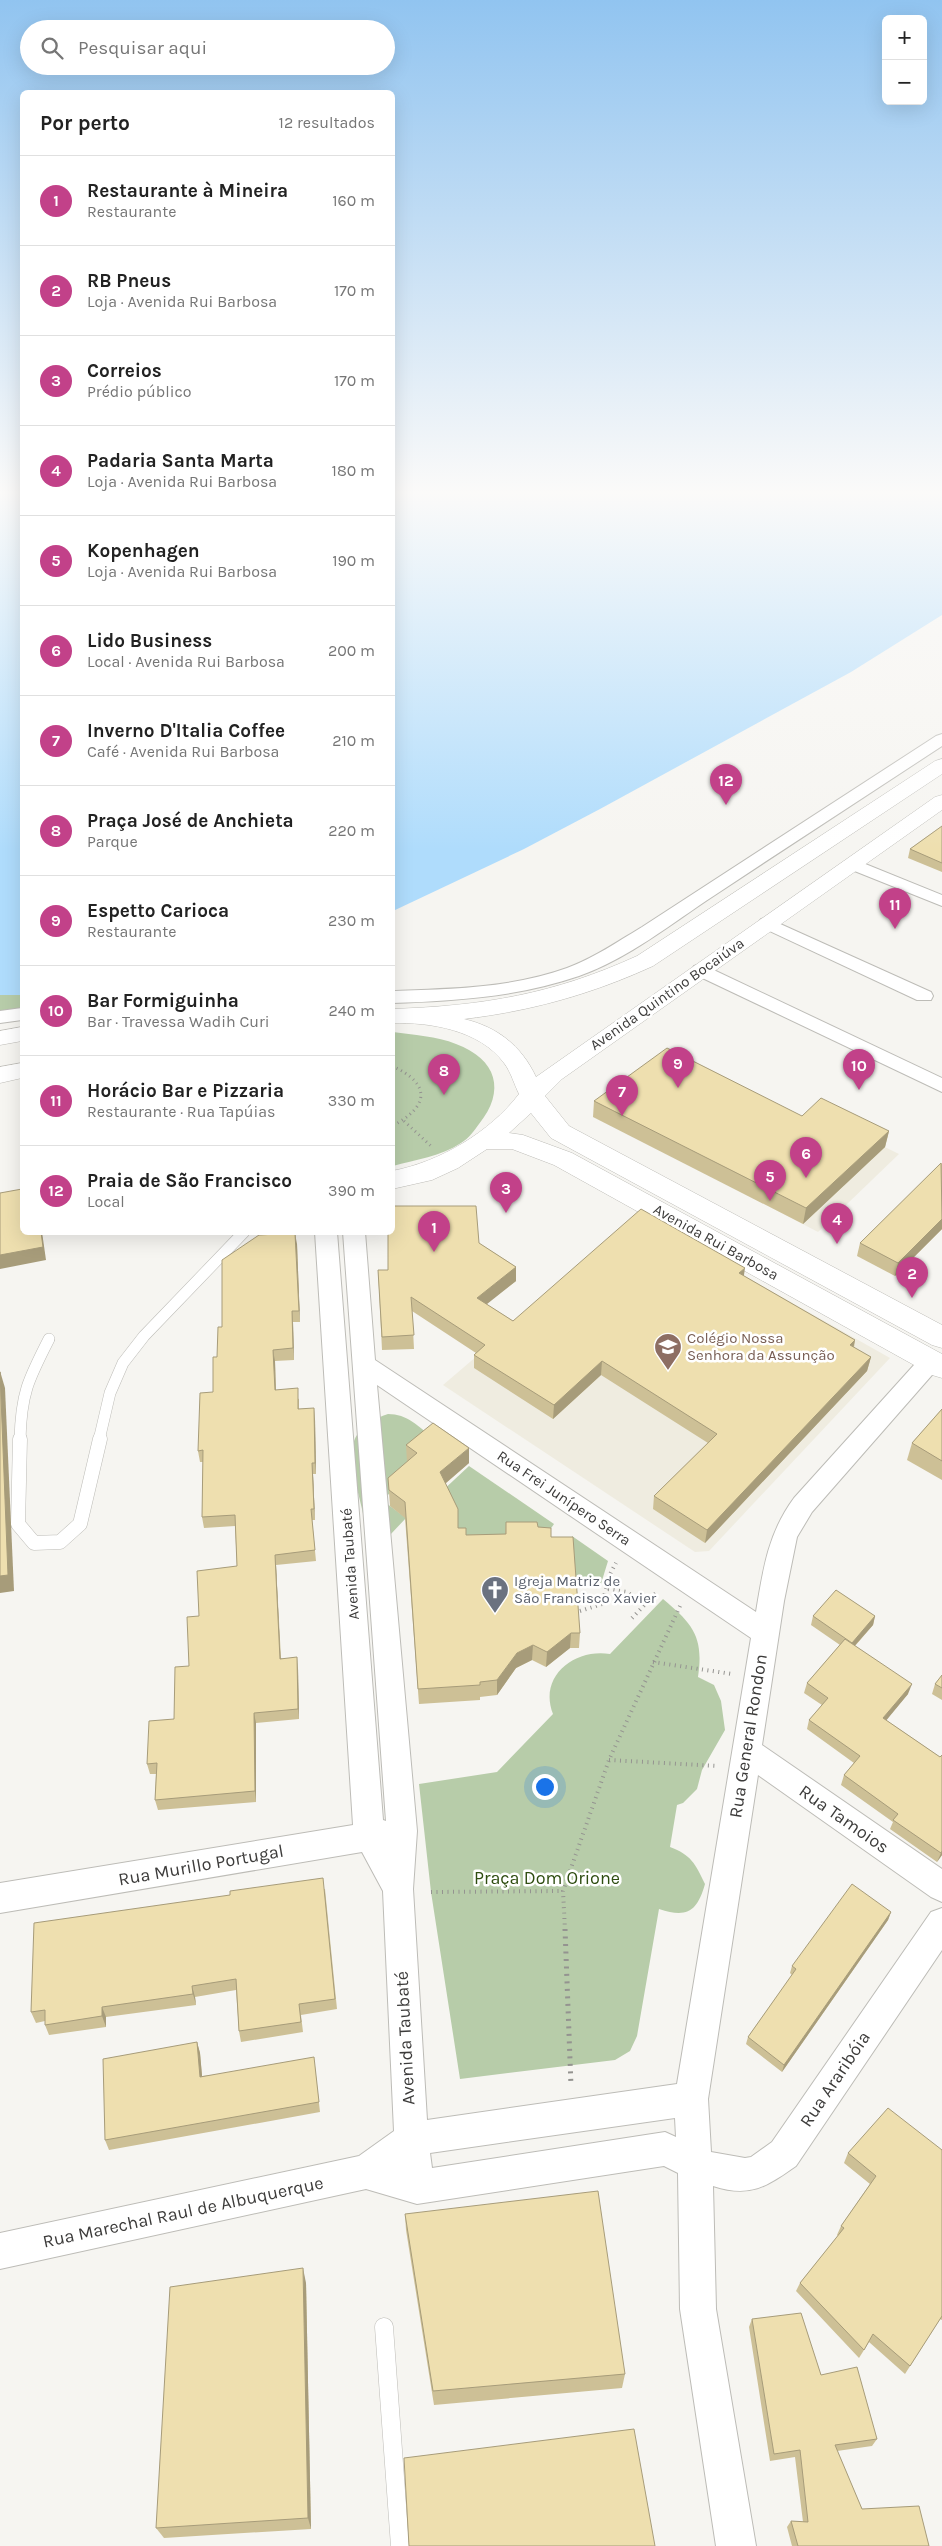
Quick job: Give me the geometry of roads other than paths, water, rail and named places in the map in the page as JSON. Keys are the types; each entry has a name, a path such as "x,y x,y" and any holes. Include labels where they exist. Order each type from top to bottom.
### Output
{"main road":[{"path":"395,1016 420,1016 540,1001 613,977 645,961 942,765"},
{"name":"Avenida Quintino Bocaiúva","path":"395,1179 423,1174 450,1162 482,1141 516,1115 532,1094 553,1074 942,801"},
{"name":"Avenida Rui Barbosa","path":"420,1016 446,1020 473,1029 506,1048 516,1061 538,1106 560,1132 938,1355"},
{"path":"0,1038 20,1034"},
{"path":"0,1075 20,1071"},
{"name":"Avenida Rui Barbosa","path":"482,1141 514,1141 563,1159 938,1355"}],"street":[{"path":"395,997 445,995 507,989 550,978 598,961 648,931 942,740"},
{"path":"853,864 942,901"},
{"path":"767,923 924,996"},
{"path":"701,970 942,1086"},
{"path":"0,1017 20,1014"},
{"name":"Avenida Taubaté","path":"326,1235 369,1836 398,1889"},
{"name":"Avenida Taubaté","path":"354,1235 363,1364 402,1832 398,1889 411,2139 416,2186"},
{"name":"Rua General Rondon","path":"736,2546 698,2309 698,2234 691,2099 765,1633 784,1537 790,1523 938,1355"},
{"name":"Rua Frei Junípero Serra","path":"363,1364 765,1633"},
{"name":"Rua Tamoios","path":"744,1759 942,1887"},
{"name":"Rua Murillo Portugal","path":"0,1898 402,1832"},
{"name":"Rua Araribóia","path":"694,2164 730,2174 754,2174 784,2154 942,1923"},
{"name":"Rua Marechal Raul de Albuquerque","path":"0,2251 366,2172 411,2139 691,2099"},
{"name":"Rua Marechal Raul de Albuquerque","path":"366,2172 416,2186 665,2149 694,2164"}],"lane":[{"path":"49,1339 28,1379 21,1407 18,1524 34,1543 60,1542 80,1524 110,1393 123,1362 144,1336 241,1235"},
{"path":"384,2327 400,2546"}],"water":[{"path":"0,613 20,613 20,995 0,995"},
{"path":"395,613 942,613 942,615 851,672 524,849 395,910"}],"place":[{"name":"Praia de São Francisco","path":"726,805"},
{"name":"Horácio Bar e Pizzaria","path":"895,929"},
{"name":"Espetto Carioca","path":"678,1088"},
{"name":"Bar Formiguinha","path":"859,1090"},
{"name":"Praça José de Anchieta","path":"444,1095"},
{"name":"Inverno D'Italia Coffee","path":"622,1116"},
{"name":"Lido Business","path":"806,1178"},
{"name":"Kopenhagen","path":"770,1201"},
{"name":"Correios","path":"506,1213"},
{"name":"Padaria Santa Marta","path":"837,1244"},
{"name":"Restaurante à Mineira","path":"434,1252"},
{"name":"RB Pneus","path":"912,1298"},
{"name":"Colégio Nossa Senhora da Assunção","path":"668,1371"},
{"name":"Igreja Matriz de São Francisco Xavier","path":"495,1614"}],"park label":[{"name":"Praça Dom Orione","path":"547,1878"}]}
